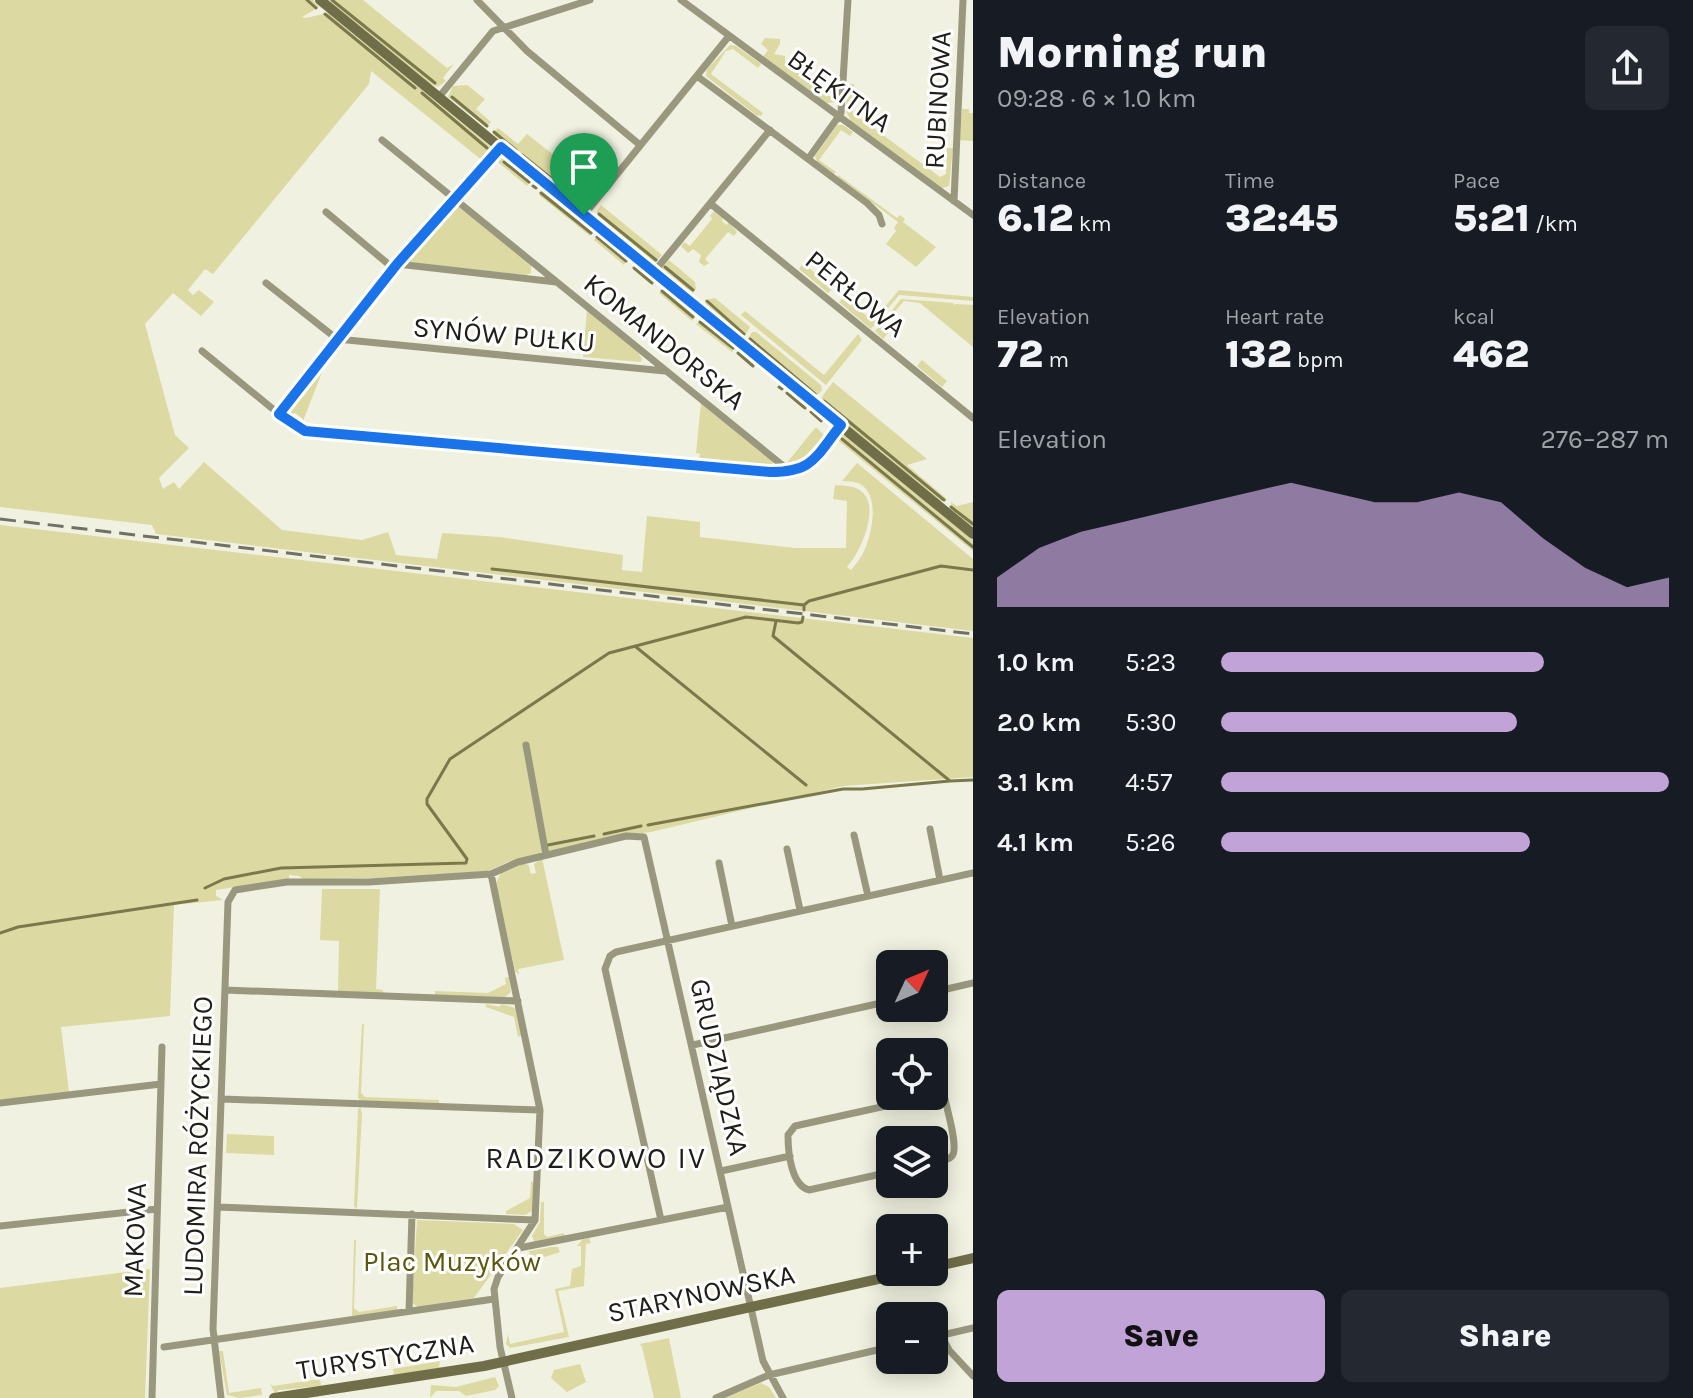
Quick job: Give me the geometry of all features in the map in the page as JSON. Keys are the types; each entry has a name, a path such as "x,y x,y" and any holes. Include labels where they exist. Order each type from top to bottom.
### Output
{"street":[{"path":"320,0 973,534"},
{"path":"477,0 527,51 640,145"},
{"path":"439,97 493,31 590,0"},
{"name":"BŁĘKITNA","path":"681,0 973,215"},
{"path":"808,159 839,117 848,0"},
{"name":"RUBINOWA","path":"954,201 963,0"},
{"path":"584,215 729,36"},
{"path":"697,76 867,203 879,215 882,224"},
{"path":"654,272 770,130"},
{"name":"KOMANDORSKA","path":"382,140 792,472"},
{"path":"279,414 395,266 501,147"},
{"name":"PERŁOWA","path":"711,204 973,418"},
{"path":"326,212 395,266 558,282"},
{"path":"266,283 337,339"},
{"name":"SYNÓW PUŁKU","path":"337,339 668,371"},
{"path":"202,351 279,414 305,431 792,472 807,467 841,425"},
{"path":"512,1398 494,1299 498,1277 535,1220 540,1110 491,874 518,862 546,855 526,745"},
{"path":"930,829 940,880"},
{"path":"854,835 868,896"},
{"name":"GRUDZIĄDZKA","path":"546,855 626,836 644,837 763,1361 783,1398"},
{"path":"787,849 800,910"},
{"path":"719,863 732,926"},
{"path":"661,1220 605,962 616,952 973,873"},
{"name":"LUDOMIRA RÓŻYCKIEGO","path":"221,1398 214,1341 230,896 235,890 287,882 369,882 491,874"},
{"path":"948,989 973,983"},
{"path":"225,990 518,1001"},
{"path":"693,1045 876,1004"},
{"name":"MAKOWA","path":"152,1398 162,1047"},
{"path":"0,1103 161,1084"},
{"path":"222,1099 540,1110"},
{"path":"876,1108 795,1126 788,1135 790,1156 799,1185 809,1190 876,1175"},
{"path":"947,1110 955,1148 952,1156 948,1157"},
{"path":"721,1171 790,1156"},
{"path":"218,1207 535,1220"},
{"path":"519,1248 728,1207"},
{"path":"0,1226 157,1209"},
{"path":"409,1311 412,1214"},
{"path":"948,1264 973,1258"},
{"name":"STARYNOWSKA","path":"503,1361 876,1279"},
{"path":"164,1347 494,1299"},
{"path":"948,1334 973,1328"},
{"path":"948,1349 973,1376"},
{"path":"716,1398 769,1375 876,1350"},
{"name":"TURYSTYCZNA","path":"274,1398 503,1361"}],"green space":[{"path":"0,0 313,0 319,7 302,17 329,13 490,146 490,153 483,161 371,71 369,84 213,274 205,269 188,290 193,295 199,290 214,302 201,316 173,293 145,324 175,435 189,448 159,478 163,489 174,482 179,489 204,462 282,530 362,540 388,532 396,555 437,559 442,533 499,537 623,555 622,570 642,572 647,516 700,522 700,537 795,548 846,548 847,501 833,499 835,485 847,486 859,489 865,495 870,511 862,543 847,567 851,570 865,549 873,515 866,489 858,483 842,481 857,463 973,559 973,631 156,534 152,525 0,507"},
{"path":"327,0 363,0 447,68 454,64 443,78 446,81 438,87 430,84"},
{"path":"765,38 780,39 774,54 785,56 785,63 829,96 832,96 834,82 838,83 837,102 827,103 763,57 768,50 761,44"},
{"path":"730,45 761,64 758,68 733,49 726,51 711,74 763,113 761,116 706,76 707,69"},
{"path":"847,84 854,84 853,113 940,177 946,174 947,148 953,148 949,186 942,188 851,121 846,111"},
{"path":"467,85 485,99 476,109 491,122 486,127 448,97 453,86"},
{"path":"962,109 973,113 973,141 960,140"},
{"path":"837,125 843,125 853,132 850,136 841,130 819,160 836,172 834,174 817,162 815,156"},
{"path":"498,128 518,144 527,134 570,168 560,180 561,183 586,203 591,200 585,205 577,204 494,135"},
{"path":"505,157 533,178 527,186 494,159"},
{"path":"838,175 897,218 900,215 905,219 903,222 936,247 916,267 886,244 896,231 894,228 898,222"},
{"path":"544,188 596,230 590,236 539,195"},
{"path":"455,204 531,264 531,273 408,263 407,258 437,223 441,225 444,221 442,218"},
{"path":"601,205 662,255 655,263 649,262 605,227 608,223 596,212"},
{"path":"714,211 737,232 734,236 728,232 705,259 709,263 704,266 699,262 701,255 693,249 688,253 681,246 684,242 690,246 712,219 710,216"},
{"path":"599,233 629,257 624,265 594,240"},
{"path":"669,260 695,282 693,293 663,274 662,268"},
{"path":"803,263 833,288 828,293 799,269"},
{"path":"666,287 696,312 692,321 659,293"},
{"path":"899,290 973,297 973,301 899,295 871,329 839,302 844,297 873,321"},
{"path":"715,298 750,327 743,339 705,303"},
{"path":"901,299 953,303 955,306 973,305 973,347 920,303 904,301 883,325 888,333 883,339 875,331"},
{"path":"587,310 637,351 641,362 583,357"},
{"path":"745,311 824,375 858,334 862,340 826,385 741,315"},
{"path":"704,318 737,345 732,352 696,324"},
{"path":"752,332 756,332 821,385 822,390 814,399 746,342"},
{"path":"328,357 301,426 303,419 295,413 289,417 287,409"},
{"path":"922,360 947,381 942,387 917,366"},
{"path":"833,382 927,459 907,465 947,499 945,501 940,501 818,402"},
{"path":"701,403 773,465 699,460 700,454 696,453"},
{"path":"815,428 826,437 806,461 797,467 786,464"},
{"path":"842,435 849,437 973,540 973,551 835,438"},
{"path":"951,502 957,506 973,502 973,528 951,510"},
{"path":"0,525 973,638 973,777 843,786 651,832 600,839 508,862 488,871 375,878 303,879 289,875 289,879 216,890 216,896 223,900 174,905 170,1016 61,1027 69,1092 0,1100"},
{"path":"542,858 564,960 518,969 519,975 515,971 496,883 501,873 525,863 531,874 536,873 534,864"},
{"path":"322,889 380,889 376,989 383,990 383,993 338,991 339,941 320,940"},
{"path":"509,977 511,992 504,998 435,995 435,991 488,993 506,984 505,978"},
{"path":"486,1004 515,1008 522,1035 518,1037 514,1017 486,1007"},
{"path":"362,1024 361,1093 365,1097 439,1100 439,1103 360,1101"},
{"path":"360,1107 362,1113 357,1209 354,1206"},
{"path":"227,1134 274,1136 274,1155 226,1153"},
{"path":"531,1181 534,1183 532,1211 525,1215 506,1214 506,1211 530,1198"},
{"path":"541,1202 544,1202 544,1234 547,1237 564,1233 565,1237 535,1243 532,1236 540,1222"},
{"name":"Plac Muzyków","path":"417,1220 514,1224 523,1230 474,1298 418,1307 412,1303"},
{"path":"589,1238 591,1243 586,1244 584,1286 558,1291 569,1337 510,1348 506,1344 508,1334 510,1344 564,1332 555,1289 570,1286 572,1269 581,1266 581,1246 577,1246 583,1239"},
{"path":"354,1240 354,1308 359,1312 397,1306 397,1310 352,1316"},
{"path":"558,1247 560,1252 518,1269 524,1259 521,1253 524,1257 530,1255 529,1251"},
{"path":"150,1269 145,1398 0,1398 0,1288"},
{"path":"669,1338 681,1398 654,1398 640,1344"},
{"path":"219,1351 223,1351 229,1393 261,1388 262,1395 240,1398 227,1395"},
{"path":"440,1361 439,1368 394,1375 393,1369"},
{"path":"580,1364 586,1382 567,1392 551,1378 554,1370"},
{"path":"495,1377 499,1386 495,1390 466,1396 459,1391 436,1391 430,1398 431,1385 456,1387"},
{"path":"320,1379 321,1386 275,1393 270,1384 273,1386"},
{"path":"761,1383 769,1387 776,1398 725,1398"}],"waterway":[{"path":"307,0 316,8"},
{"path":"332,0 435,83"},
{"path":"325,14 415,88"},
{"path":"422,93 487,148"},
{"path":"452,97 487,126"},
{"path":"494,132 516,150"},
{"path":"522,155 581,202"},
{"path":"504,162 529,182"},
{"path":"541,193 591,233"},
{"path":"599,214 656,260"},
{"path":"597,237 626,261"},
{"path":"665,267 693,290"},
{"path":"634,268 652,283"},
{"path":"662,291 693,317"},
{"path":"707,301 744,334"},
{"path":"700,322 733,348"},
{"path":"750,339 815,394"},
{"path":"738,353 753,366"},
{"path":"787,393 805,408"},
{"path":"824,401 944,500"},
{"path":"811,412 821,421"},
{"path":"842,439 973,547"},
{"path":"951,507 973,524"},
{"path":"804,610 804,605 809,601 941,566 973,570"},
{"path":"492,569 804,605"},
{"path":"205,888 224,879 281,868 466,863 467,859 427,804 450,759 609,653 746,617 798,623 802,622 803,617"},
{"path":"776,621 773,636 950,781 973,780"},
{"path":"636,647 806,785"},
{"path":"648,825 843,789 950,781"},
{"path":"604,834 641,826"},
{"path":"548,845 594,836"},
{"path":"0,933 18,927 197,900"}],"railway":[{"path":"0,519 973,634"}],"district":[{"name":"RADZIKOWO IV","path":"596,1158"}],"route":[{"path":"501,147 584,215 841,425 807,467 792,472 770,472 305,431 296,428 279,414 397,264 501,147"}]}
